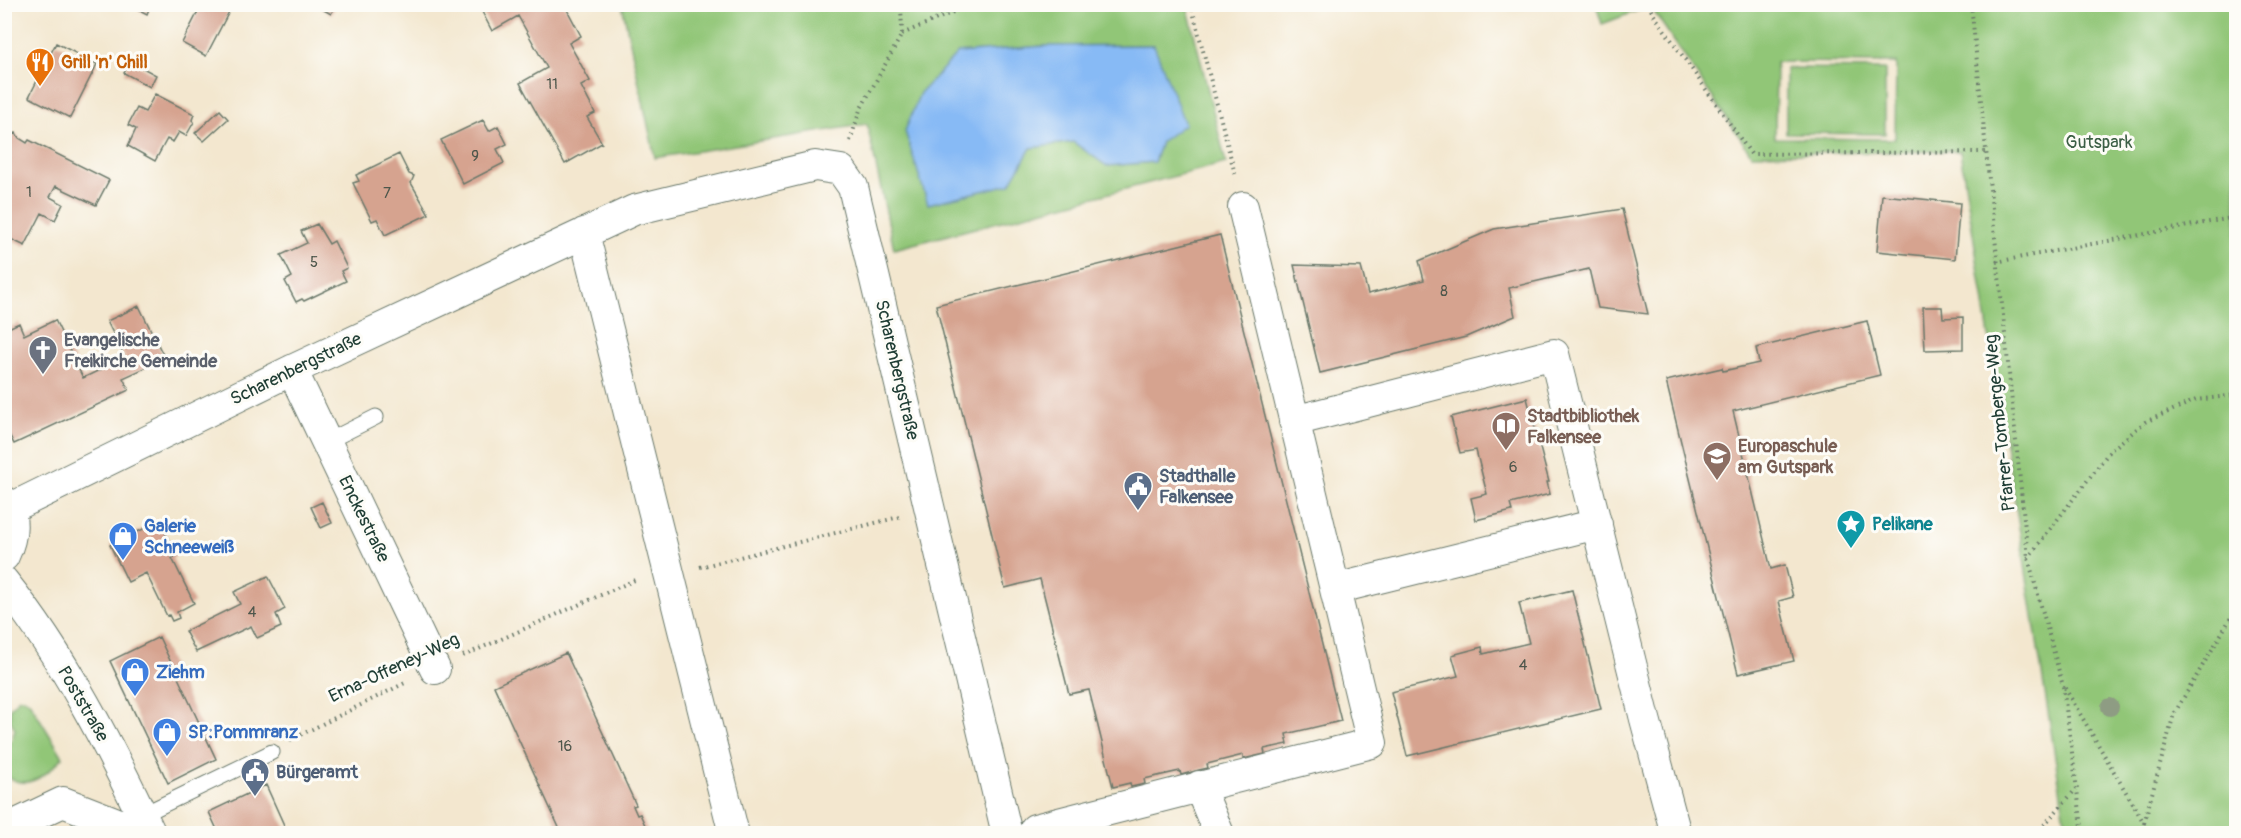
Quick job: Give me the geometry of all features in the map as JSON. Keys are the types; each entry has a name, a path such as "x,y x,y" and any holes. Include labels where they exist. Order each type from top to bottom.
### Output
{"street":[{"name":"Scharenbergstraße","path":"7,505 634,210 815,166 841,170 853,187 930,509 1021,831"},
{"path":"1021,831 1372,742 1244,207"},
{"path":"584,232 734,834"},
{"path":"1294,421 1554,354 1676,834"},
{"name":"Enckestraße","path":"292,370 435,669"},
{"path":"4,556 11,541 13,525 7,505"},
{"path":"1335,589 1597,524"},
{"name":"Poststraße","path":"4,582 21,603 88,708 138,824"},
{"path":"1199,786 1219,834"},
{"path":"4,830 63,802 138,824"}],"lane":[{"path":"326,442 376,417"},
{"path":"138,824 272,752"}],"path":[{"path":"841,170 860,110 902,34 902,4"},
{"path":"902,34 972,4"},
{"path":"1191,4 1244,207"},
{"path":"1649,4 1652,12 1751,154 1986,152"},
{"name":"Pfarrer-Tomberge-Weg","path":"1971,4 2028,558 2063,686 2083,834"},
{"path":"1996,262 2236,217"},
{"path":"2028,558 2110,451 2145,423 2196,400 2236,395"},
{"name":"Erna-Offeney-Weg","path":"272,752 298,735 435,669 647,575 690,570 930,509"},
{"path":"2139,834 2174,714 2236,609"},
{"path":"2063,686 2144,823 2147,834"},
{"path":"2036,834 2077,788"}],"green space":[{"path":"622,5 1187,5 1226,163 894,249 867,124 655,158","holes":["1154,45 1161,142 1154,162 1107,166 1073,142 1030,148 958,53 1044,46"]},
{"name":"Gutspark","path":"1596,5 2236,5 2236,833 2067,833 1960,151 1751,154 1650,6 1602,24","holes":["1776,62 1896,63 1895,139 1775,138"]},
{"path":"1786,68 1885,69 1885,134 1786,133"},
{"path":"19,698 29,701 63,757 42,776 23,782 14,781 8,777 4,767 5,756 15,729 10,720 10,708"}],"water":[{"path":"1154,45 1185,124 1161,142 1154,162 1107,166 1073,142 1031,148 1010,184 928,204 905,131 920,93 958,53 1044,46"}],"building":[{"path":"128,4 151,4 147,14"},
{"path":"202,4 233,4 206,56 182,43"},
{"path":"313,4 337,4 331,14"},
{"path":"478,4 564,4 581,36 569,43 590,81 581,86 595,113 587,117 602,143 565,164 520,83 547,68 518,16 492,31"},
{"path":"56,43 97,64 70,118 29,97"},
{"path":"130,61 156,75 150,87 124,73"},
{"path":"155,94 194,114 192,120 194,122 186,136 179,132 173,142 167,139 155,161 128,146 136,129 128,125 137,108 145,112"},
{"path":"220,110 228,119 204,141 195,133"},
{"path":"483,120 489,131 498,126 507,144 497,149 504,163 463,184 441,140"},
{"path":"16,133 27,143 29,140 109,180 96,205 56,186 50,197 63,204 55,220 42,213 25,246 4,236 4,153 7,150 4,138"},
{"path":"399,154 409,174 414,176 411,183 429,214 385,235 377,219 372,221 353,183 359,181 356,175"},
{"path":"1882,195 1960,203 1955,259 1877,251"},
{"path":"1622,209 1648,314 1598,308 1589,269 1509,288 1515,316 1466,337 1320,373 1294,265 1361,267 1368,294 1424,280 1419,261 1494,229"},
{"path":"317,224 329,244 334,241 347,268 341,271 346,281 304,301 302,299 296,302 285,281 292,277 281,255 307,243 301,231"},
{"name":"Stadthalle Falkensee","path":"1220,235 1341,721 1286,734 1288,744 1264,749 1265,754 1243,759 1243,755 1207,764 1208,768 1181,775 1180,771 1144,779 1145,784 1131,787 1130,783 1113,787 1089,690 1069,694 1040,579 1005,588 936,305"},
{"name":"Evangelische Freikirche Gemeinde","path":"139,306 165,359 123,378 129,390 14,444 4,424 4,330 19,323 24,335 55,320 83,378 125,358 107,321"},
{"path":"1923,307 1942,307 1943,318 1963,317 1963,349 1925,350"},
{"path":"1867,321 1880,375 1733,411 1771,569 1785,565 1793,597 1779,601 1794,661 1738,674 1666,381 1722,368 1723,371 1759,363 1756,348"},
{"path":"1527,398 1549,482 1547,482 1550,494 1510,504 1512,511 1476,520 1471,498 1487,494 1476,450 1460,453 1451,417"},
{"path":"322,502 332,523 321,528 311,507"},
{"path":"160,521 176,556 172,558 194,603 177,612 179,618 172,621 169,615 167,616 146,573 128,582 110,545"},
{"path":"268,576 285,609 276,614 281,627 257,638 251,626 196,652 185,631 240,604 234,592"},
{"path":"1572,590 1601,709 1407,756 1391,692 1458,676 1452,655 1482,647 1483,654 1529,643 1519,603"},
{"path":"159,637 216,759 168,783 110,661"},
{"path":"566,653 636,805 633,806 637,815 640,814 649,834 562,834 494,686"},
{"name":"Bürgeramt","path":"266,785 288,834 219,834 209,812"}],"place":[{"name":"Grill 'n' Chill","path":"40,88"},
{"name":"Evangelische Freikirche Gemeinde","path":"43,376"},
{"name":"Stadtbibliothek Falkensee","path":"1506,452"},
{"name":"Europaschule am Gutspark","path":"1717,482"},
{"name":"Stadthalle Falkensee","path":"1138,512"},
{"name":"Pelikane","path":"1851,550"},
{"name":"Galerie Schneeweiß","path":"123,562"},
{"name":"Ziehm","path":"135,698"},
{"name":"SP:Pommranz","path":"167,758"},
{"name":"Bürgeramt","path":"255,798"}]}
